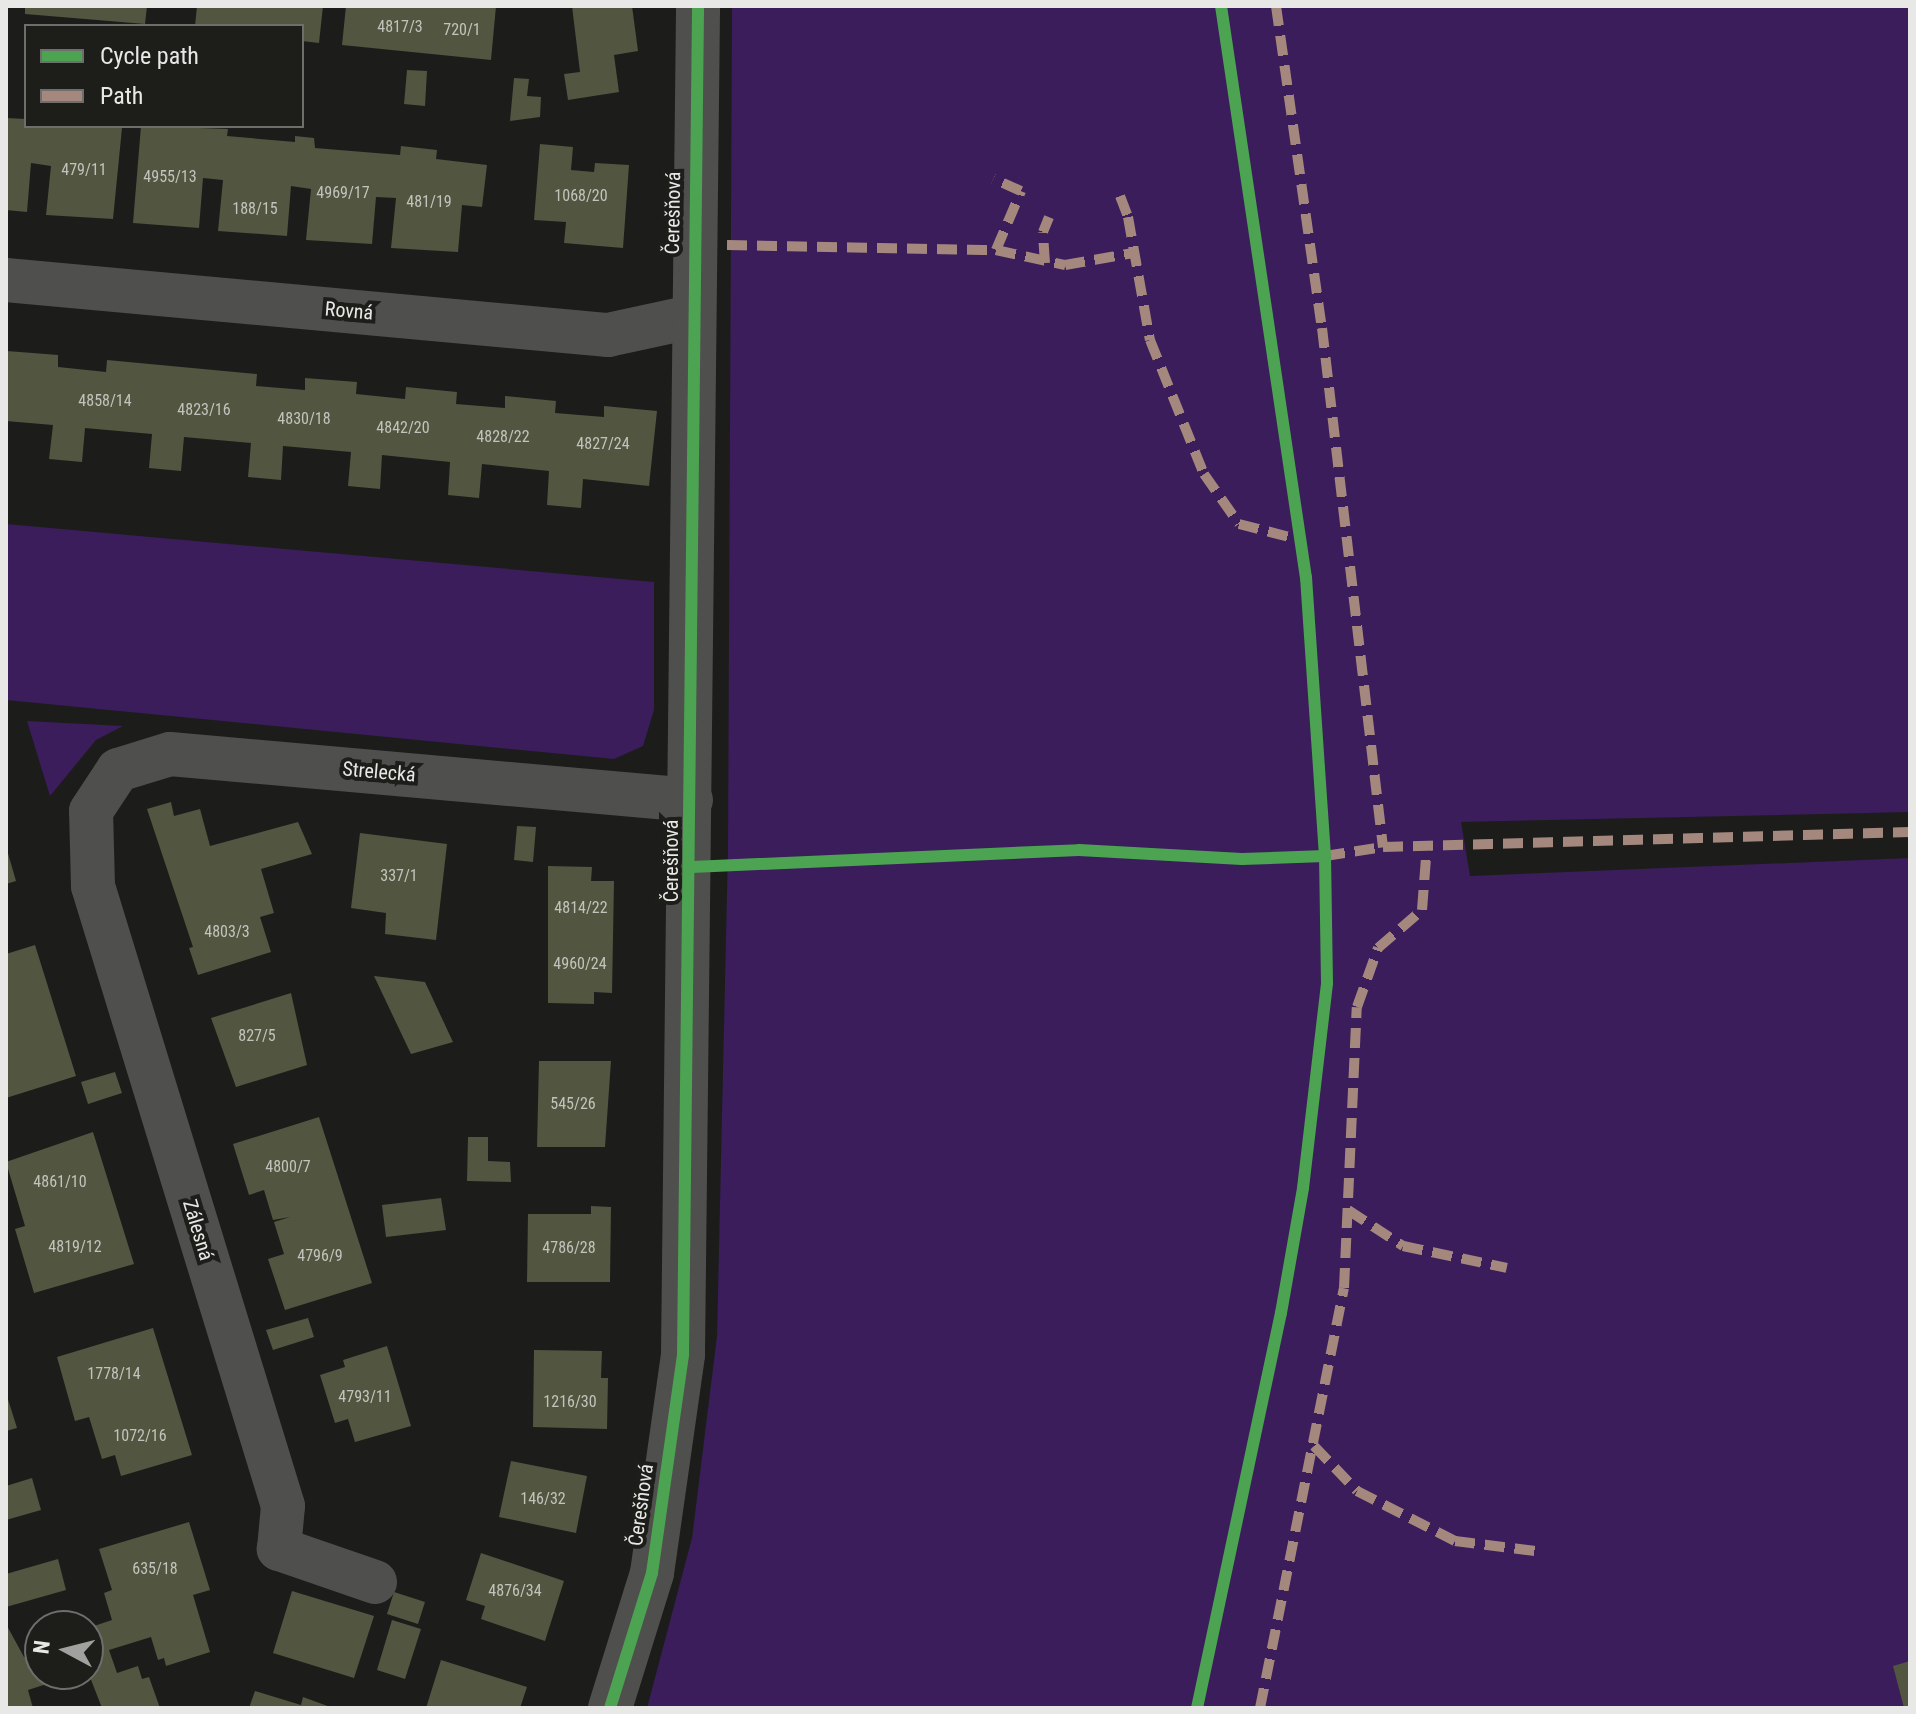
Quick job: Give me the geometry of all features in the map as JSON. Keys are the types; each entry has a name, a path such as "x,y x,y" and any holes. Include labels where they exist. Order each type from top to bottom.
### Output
{"street":[{"name":"Čerešňová","path":"610,1708 652,1573 683,1354 691,800 691,317 698,6"},
{"name":"Rovná","path":"6,280 608,335 691,317"},
{"name":"Strelecká","path":"91,811 118,770 170,754 691,800"},
{"name":"Zálesná","path":"91,811 93,886 283,1506 279,1549 375,1582"}],"shaded area":[{"path":"732,6 1910,6 1910,812 1461,822 1470,876 1910,858 1910,1708 647,1708 692,1538 717,1336 728,849"},
{"path":"6,524 654,582 654,710 643,746 614,759 6,700"},
{"path":"27,721 123,726 96,740 50,796"}],"building":[{"path":"25,6 147,6 145,24 25,14"},
{"path":"197,6 323,6 319,43 304,41 304,24 195,24"},
{"path":"346,6 496,6 491,60 342,45"},
{"path":"572,6 632,6 638,51 614,55 619,92 568,100 564,74 580,72"},
{"path":"407,70 427,71 425,106 404,104"},
{"path":"514,78 529,79 527,96 541,97 540,117 510,121"},
{"path":"6,118 24,119 24,128 122,128 113,219 46,215 51,166 31,163 27,212 6,210"},
{"path":"141,128 228,129 227,136 295,142 295,136 314,138 315,148 400,155 401,146 437,150 436,159 487,165 482,207 462,205 458,252 391,248 396,198 376,197 372,244 306,240 311,189 291,186 287,236 218,231 223,180 203,178 199,228 133,223"},
{"path":"540,144 573,147 571,170 594,172 595,163 629,165 623,248 564,243 566,222 534,220"},
{"path":"7,351 58,355 58,367 106,372 107,360 257,374 256,386 305,390 305,378 357,382 356,394 405,399 406,387 457,392 456,404 505,408 505,396 556,401 555,413 604,417 604,406 657,411 649,486 583,479 581,508 547,505 549,471 482,464 479,498 448,495 450,462 382,455 380,489 348,486 351,452 283,446 281,480 248,477 251,443 184,437 181,471 149,468 152,434 85,428 82,462 49,459 53,425 6,421"},
{"path":"171,802 174,816 200,809 210,846 298,822 312,854 261,869 274,913 260,917 271,952 198,975 189,948 193,947 147,809"},
{"path":"517,826 536,827 533,862 514,860"},
{"path":"360,833 447,844 436,940 385,934 386,913 351,908"},
{"path":"6,851 16,881 6,884"},
{"path":"548,866 592,867 591,881 614,881 612,993 594,992 594,1004 548,1003"},
{"path":"35,945 76,1076 6,1098 6,954"},
{"path":"374,976 425,982 453,1042 411,1054"},
{"path":"291,993 307,1065 236,1087 211,1018"},
{"path":"539,1061 611,1061 605,1147 537,1147"},
{"path":"115,1072 122,1093 88,1104 81,1082"},
{"path":"319,1117 372,1283 285,1310 268,1259 284,1254 274,1222 290,1217 273,1220 264,1190 249,1195 233,1144"},
{"path":"93,1132 134,1264 34,1293 15,1229 25,1226 6,1162"},
{"path":"468,1137 488,1137 488,1161 510,1162 511,1182 467,1181"},
{"path":"441,1198 446,1230 386,1237 382,1205"},
{"path":"591,1206 611,1207 610,1282 527,1282 528,1214 591,1214"},
{"path":"308,1318 314,1337 273,1350 266,1330"},
{"path":"153,1328 192,1455 121,1476 115,1455 102,1459 89,1417 75,1421 57,1357"},
{"path":"387,1346 411,1426 355,1442 348,1419 335,1423 320,1375 345,1367 343,1360"},
{"path":"534,1350 602,1351 601,1378 608,1378 607,1429 533,1427"},
{"path":"6,1393 17,1428 6,1431"},
{"path":"511,1461 587,1476 576,1533 499,1517"},
{"path":"32,1478 41,1510 6,1520 6,1486"},
{"path":"189,1522 210,1590 193,1595 210,1652 166,1666 164,1658 158,1660 151,1637 109,1650 117,1673 138,1666 142,1679 149,1677 160,1708 102,1708 95,1690 104,1690 104,1623 112,1620 104,1593 112,1590 99,1549"},
{"path":"481,1553 564,1581 545,1641 481,1619 485,1606 466,1600"},
{"path":"58,1559 66,1590 6,1607 6,1574"},
{"path":"292,1591 374,1616 354,1678 273,1653"},
{"path":"394,1592 425,1602 418,1624 387,1614"},
{"path":"392,1620 421,1629 405,1679 377,1670"},
{"path":"6,1624 24,1657 24,1690 28,1690 33,1708 6,1708"},
{"path":"441,1660 527,1687 520,1708 426,1708"},
{"path":"1910,1661 1910,1708 1904,1708 1893,1666"},
{"path":"255,1691 301,1705 303,1697 333,1708 249,1708"}],"marked path":[{"path":"1276,6 1322,328 1383,847"},
{"path":"727,245 996,250 1021,191 994,179"},
{"path":"1120,196 1128,217 1150,340 1204,474 1239,524 1301,540"},
{"path":"1045,263 1043,232 1049,217"},
{"path":"996,250 1065,265 1133,253"},
{"path":"1325,856 1383,847 1910,832"},
{"path":"1260,1708 1344,1288 1357,1007 1378,948 1422,910 1427,845"},
{"path":"1348,1210 1403,1246 1507,1268"},
{"path":"1314,1446 1357,1491 1455,1541 1535,1551"}],"cycle path":[{"path":"610,1708 652,1573 683,1354 698,6"},
{"path":"1197,1708 1281,1313 1303,1188 1327,983 1325,856 1306,578 1221,6"},
{"path":"692,867 1079,850 1242,859 1325,856"}]}
